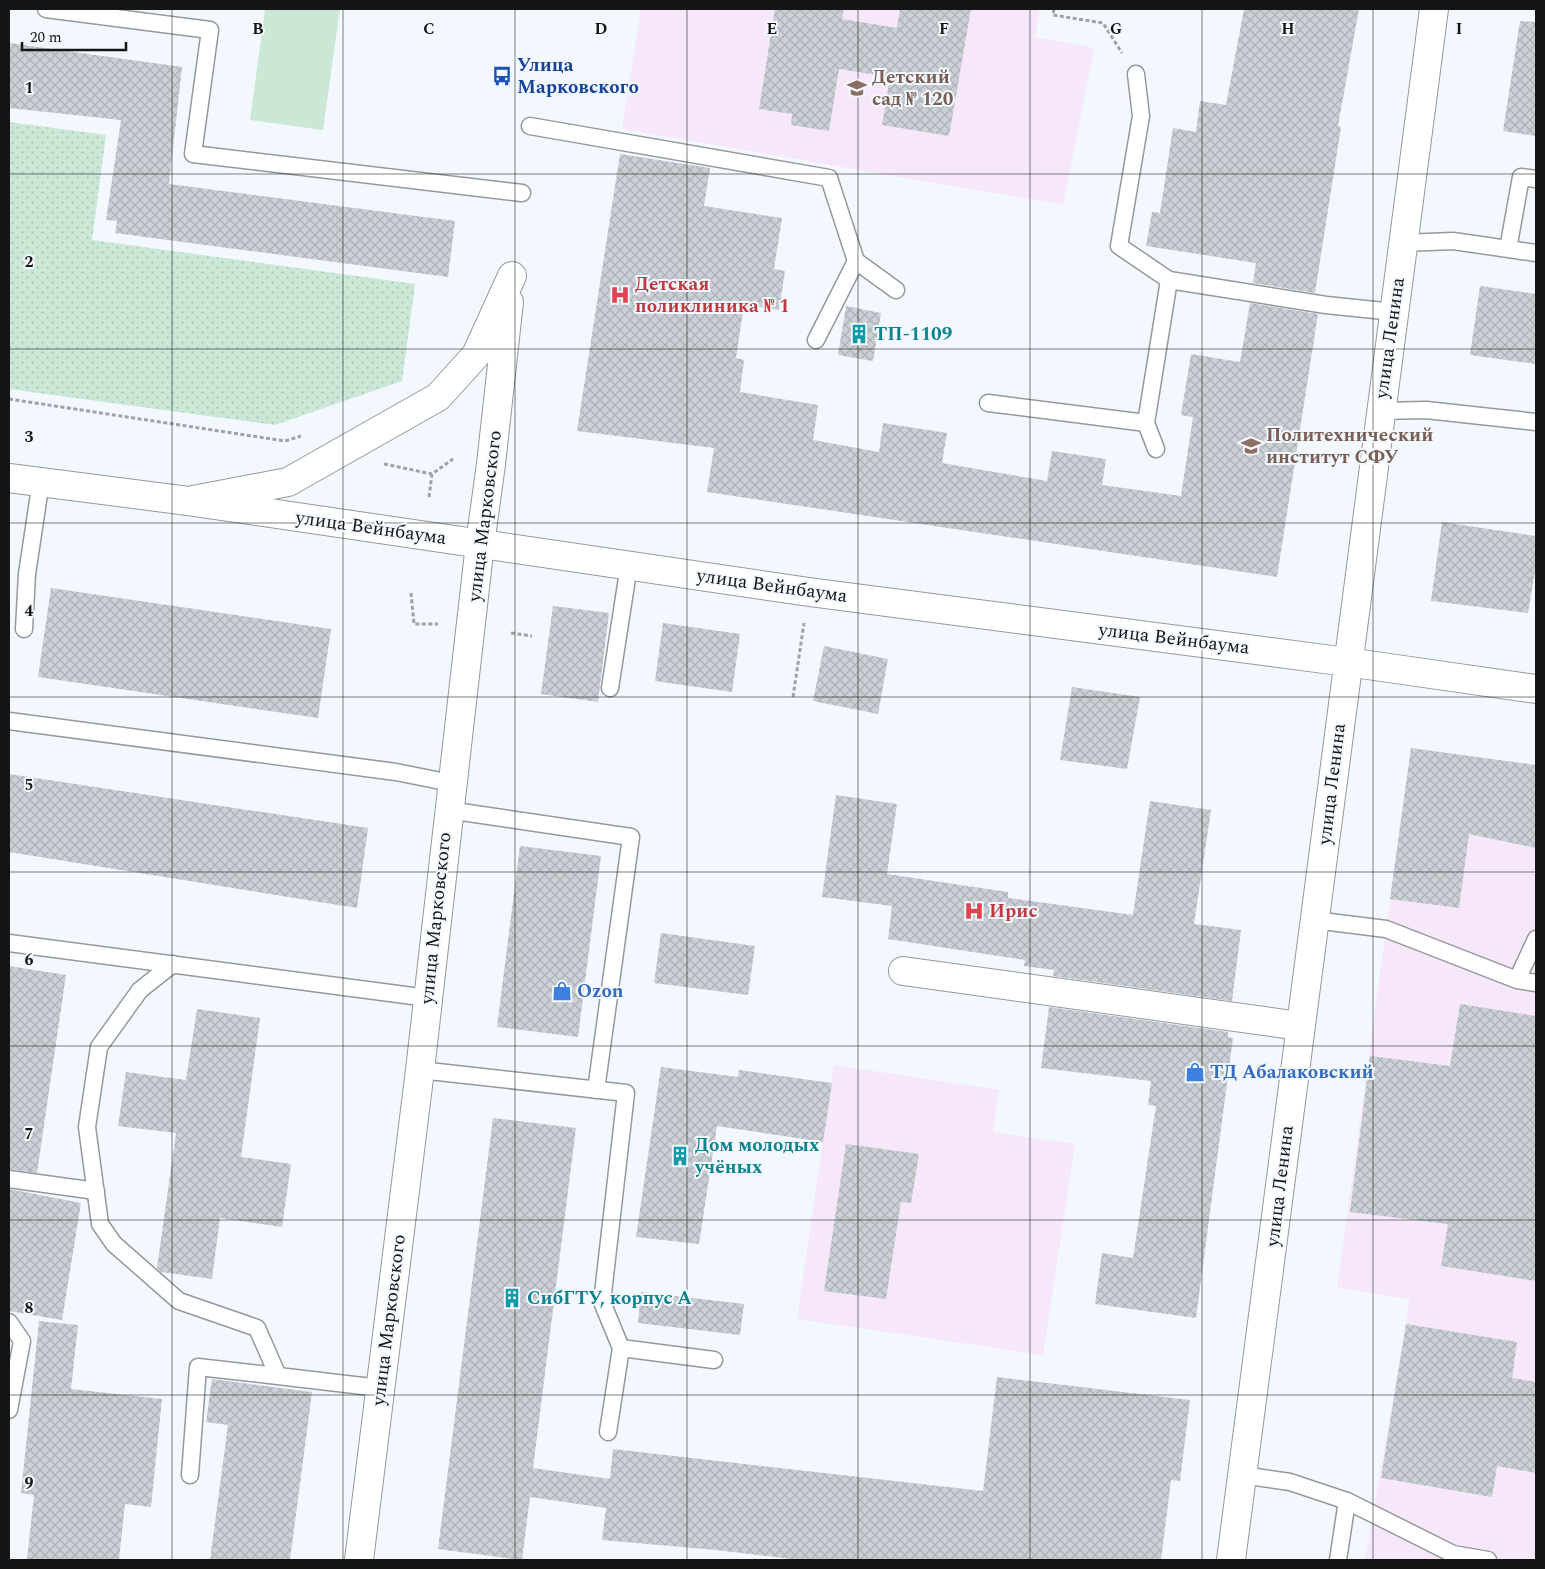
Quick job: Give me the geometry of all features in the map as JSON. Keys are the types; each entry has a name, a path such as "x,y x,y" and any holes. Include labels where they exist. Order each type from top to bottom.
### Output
{"main road":[{"name":"улица Ленина","path":"1231,1560 1347,662 1434,9"},
{"name":"улица Марковского","path":"188,501 288,482 438,397 476,355 512,276 472,627 451,783 420,1070 359,1560"},
{"name":"улица Вейнбаума","path":"9,478 188,501 809,592 1347,662 1536,689"},
{"path":"903,971 1300,1026"}],"lane":[{"path":"46,9 210,30 193,154 522,193"},
{"path":"1136,74 1141,116 1119,246 1169,280 1326,304 1394,312"},
{"path":"530,126 829,178 856,261 896,290"},
{"path":"1508,248 1521,177 1536,179"},
{"path":"1403,243 1453,241 1536,253"},
{"path":"816,340 856,261"},
{"path":"1156,449 1146,423 1169,280"},
{"path":"988,403 1146,423"},
{"path":"1380,411 1426,410 1536,422"},
{"path":"24,629 27,574 41,481"},
{"path":"610,688 629,565"},
{"path":"9,721 396,772 451,783"},
{"path":"448,810 631,837 596,1090"},
{"path":"1314,920 1386,929 1517,980 1536,982"},
{"path":"1517,980 1536,939"},
{"path":"9,944 428,998"},
{"path":"173,964 140,990 100,1046 87,1127 100,1224 114,1244 179,1301 257,1328 278,1376"},
{"path":"420,1070 626,1093 602,1302 621,1348 608,1432"},
{"path":"9,1178 96,1191"},
{"path":"9,1322 22,1342 9,1410"},
{"path":"621,1348 714,1360"},
{"path":"190,1475 198,1367 380,1388"},
{"path":"1242,1474 1290,1482 1347,1501 1453,1554 1488,1560"},
{"path":"1338,1560 1347,1501"}],"path":[{"path":"1054,9 1053,15 1103,23 1136,74"},
{"path":"9,398 285,441 303,435"},
{"path":"380,458 385,466 432,474 453,459"},
{"path":"429,497 432,474"},
{"path":"793,697 809,592"},
{"path":"411,593 414,624 444,624"},
{"path":"512,633 532,636"}],"shaded area":[{"name":"Детский сад № 120","path":"641,9 1040,9 1035,37 1094,48 1063,205 622,129"},
{"path":"1411,748 1536,765 1536,1560 1365,1560 1410,1299 1337,1288"},
{"path":"834,1065 999,1090 993,1132 1075,1144 1043,1355 797,1319"}],"green space":[{"path":"265,9 340,9 323,130 250,120"},
{"path":"9,122 106,135 92,240 415,284 402,381 275,425 9,389"}],"building":[{"path":"775,9 844,9 842,19 897,28 900,9 971,9 949,136 882,125 890,77 839,69 829,131 791,125 792,114 759,109"},
{"path":"1244,9 1359,9 1338,126 1341,127 1315,293 1253,283 1256,263 1146,246 1152,212 1160,213 1173,128 1196,132 1200,101 1226,105"},
{"path":"1520,21 1536,22 1536,136 1503,131"},
{"path":"9,43 182,67 169,184 455,221 448,277 115,233 117,221 106,220 121,120 9,108"},
{"path":"620,154 710,168 704,206 782,218 774,269 785,271 779,310 744,305 736,358 744,360 740,392 818,405 813,440 879,452 883,423 947,433 942,463 1047,481 1052,451 1106,459 1102,485 1181,496 1193,417 1181,415 1191,354 1240,362 1250,303 1318,314 1277,577 707,492 714,448 577,431"},
{"path":"1480,286 1536,294 1536,364 1470,355"},
{"name":"ТП-1109","path":"846,306 881,313 873,361 838,355"},
{"path":"1442,522 1536,536 1536,565 1528,613 1431,601"},
{"path":"51,588 331,629 318,718 38,677"},
{"path":"553,606 609,613 598,702 541,694"},
{"path":"663,623 740,634 732,692 655,681"},
{"path":"824,646 888,659 878,714 813,701"},
{"path":"1072,687 1140,697 1127,769 1060,760"},
{"path":"1411,748 1536,765 1536,848 1469,834 1459,908 1390,899"},
{"path":"9,774 368,828 357,908 9,852"},
{"path":"836,795 897,804 887,874 1008,892 1008,898 1133,915 1150,801 1211,810 1194,924 1241,930 1232,1001 1053,976 1054,970 1024,966 1025,960 888,939 892,906 822,897"},
{"path":"520,846 601,856 578,1037 497,1027"},
{"path":"661,933 755,946 748,995 654,983"},
{"path":"9,966 66,975 37,1173 9,1169"},
{"path":"1460,1004 1536,1016 1536,1281 1441,1266 1448,1224 1350,1212 1370,1056 1450,1066"},
{"path":"1049,1007 1228,1032 1228,1037 1233,1038 1196,1318 1095,1304 1102,1253 1133,1258 1156,1106 1148,1105 1151,1081 1041,1068"},
{"path":"197,1009 260,1018 241,1157 291,1164 282,1227 220,1218 212,1279 161,1272 157,1268 176,1133 118,1126 126,1072 186,1080"},
{"name":"Дом молодых учёных","path":"661,1067 738,1077 739,1070 832,1083 823,1142 717,1126 699,1244 636,1237"},
{"path":"493,1118 576,1128 533,1468 610,1479 613,1449 983,1491 997,1377 1190,1400 1180,1481 1171,1480 1161,1560 800,1560 716,1550 602,1540 606,1508 530,1497 522,1560 438,1549"},
{"path":"846,1144 919,1154 911,1203 901,1202 886,1299 824,1291"},
{"path":"9,1189 81,1203 62,1320 9,1311"},
{"path":"641,1292 744,1304 740,1335 638,1323"},
{"path":"39,1321 78,1325 71,1389 162,1399 151,1507 125,1504 119,1560 27,1560 34,1495 21,1493"},
{"path":"1406,1324 1517,1342 1512,1378 1536,1382 1536,1473 1497,1466 1492,1497 1381,1478"},
{"path":"212,1379 312,1392 290,1560 210,1560 228,1425 206,1422"}],"place":[{"name":"Улица Марковского","path":"502,76"},
{"name":"Детский сад № 120","path":"857,88"},
{"name":"Детская поликлиника № 1","path":"620,295"},
{"name":"ТП-1109","path":"859,334"},
{"name":"Политехнический институт СФУ","path":"1251,446"},
{"name":"Ирис","path":"974,911"},
{"name":"Ozon","path":"562,991"},
{"name":"ТД Абалаковский","path":"1195,1072"},
{"name":"Дом молодых учёных","path":"680,1156"},
{"name":"СибГТУ, корпус А","path":"512,1298"}]}
